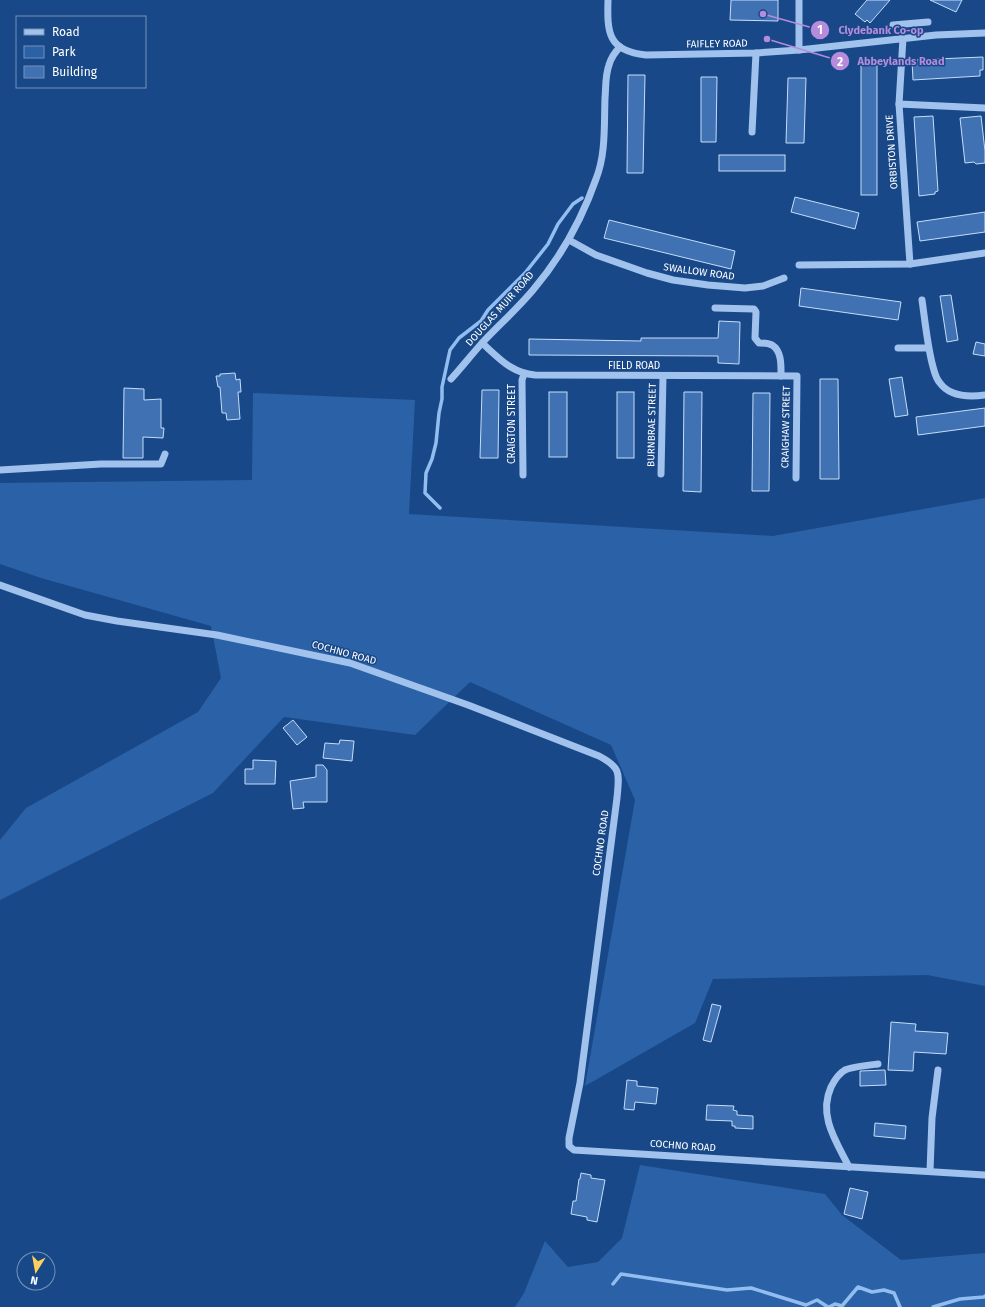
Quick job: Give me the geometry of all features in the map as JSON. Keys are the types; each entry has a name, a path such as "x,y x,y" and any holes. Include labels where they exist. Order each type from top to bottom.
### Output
{"street":[{"path":"608,0 607,19 610,34 614,42 620,47"},
{"path":"799,0 799,50"},
{"path":"893,24 928,22"},
{"path":"909,23 911,37"},
{"name":"FAIFLEY ROAD","path":"620,47 634,54 646,55 756,53 799,50 936,34 985,33"},
{"name":"ORBISTON DRIVE","path":"903,38 899,104 910,264"},
{"name":"DOUGLAS MUIR ROAD","path":"451,379 482,343 533,290 569,240 582,214 601,165 604,144 606,78 609,64 620,47"},
{"path":"752,132 756,53"},
{"path":"899,104 985,108"},
{"name":"SWALLOW ROAD","path":"569,240 603,258 673,280 745,288 763,286 784,278"},
{"path":"799,265 910,264 985,253"},
{"path":"922,300 928,348 935,374 940,384 947,390 957,394 967,396 985,395"},
{"path":"715,308 754,309 756,312 755,338 758,343 771,344 776,349 780,358 781,376"},
{"name":"FIELD ROAD","path":"482,343 507,365 524,374 797,376"},
{"path":"898,348 928,348"},
{"name":"CRAIGTON STREET","path":"523,475 522,380 524,374"},
{"name":"BURNBRAE STREET","path":"661,474 663,376"},
{"name":"CRAIGHAW STREET","path":"796,478 797,376"},
{"path":"0,470 101,464 161,464 165,454"},
{"name":"COCHNO ROAD","path":"0,585 85,615 217,635 350,663 468,705 599,756 610,762 618,772 618,798 580,1083 569,1138 569,1146 574,1150 985,1175"},
{"path":"849,1167 829,1128 826,1117 828,1093 835,1079 845,1070 878,1064"},
{"path":"930,1171 932,1118 938,1070"}],"green space":[{"path":"253,393 415,400 409,514 773,536 985,498 985,986 927,975 713,979 695,1023 585,1086 635,800 611,745 470,682 415,735 284,717 213,793 0,900 0,840 26,808 198,712 221,678 211,626 41,578 0,564 0,483 252,480"},
{"path":"640,1165 825,1194 842,1215 901,1260 985,1253 985,1307 515,1307 524,1293 545,1241 568,1267 598,1262 622,1238"}],"building":[{"path":"731,0 778,0 778,21 730,20"},
{"path":"867,0 890,0 870,23 867,20 865,22 855,14"},
{"path":"930,0 962,0 956,12"},
{"path":"983,57 983,70 980,70 980,76 913,80 912,60"},
{"path":"861,64 877,64 877,195 861,195"},
{"path":"628,75 645,75 643,173 627,173"},
{"path":"701,77 717,77 716,142 701,142"},
{"path":"788,78 806,78 804,143 786,143"},
{"path":"933,116 938,191 935,192 935,194 919,196 914,117"},
{"path":"981,116 985,163 965,163 960,118"},
{"path":"719,155 785,155 785,171 719,171"},
{"path":"795,197 859,213 855,229 791,212"},
{"path":"985,212 985,232 920,241 917,222"},
{"path":"609,220 735,251 731,269 604,238"},
{"path":"801,288 901,302 898,320 799,306"},
{"path":"951,295 958,340 947,342 940,296"},
{"path":"719,321 740,322 739,364 718,363 718,356 529,355 529,339 641,341 641,338 718,338"},
{"path":"976,342 985,344 985,356 973,354"},
{"path":"235,373 236,380 240,379 241,392 238,392 240,419 227,420 226,413 222,413 220,387 218,387 216,376 220,376 220,374"},
{"path":"902,377 908,415 895,417 889,379"},
{"path":"820,379 838,379 839,479 820,479"},
{"path":"124,388 144,389 144,400 161,399 161,428 164,428 163,438 143,437 143,458 123,458"},
{"path":"482,390 499,390 498,458 480,458"},
{"path":"549,392 567,392 567,457 549,457"},
{"path":"617,392 634,392 634,458 617,458"},
{"path":"684,392 702,392 701,492 683,491"},
{"path":"753,393 770,393 769,491 752,491"},
{"path":"985,408 985,426 918,435 916,417"},
{"path":"293,720 307,737 297,745 283,728"},
{"path":"340,740 354,741 352,761 323,758 325,743 339,744"},
{"path":"253,760 276,761 275,784 245,784 245,769 253,769"},
{"path":"316,765 323,765 327,770 327,802 303,802 304,808 293,809 290,781 316,777"},
{"path":"712,1004 721,1006 711,1042 703,1040"},
{"path":"891,1022 916,1024 915,1031 948,1033 946,1054 914,1052 913,1071 888,1070"},
{"path":"885,1070 886,1085 860,1086 860,1071"},
{"path":"627,1080 637,1081 637,1086 658,1088 656,1104 635,1102 634,1110 624,1109"},
{"path":"707,1105 734,1106 733,1110 737,1111 737,1115 753,1116 753,1129 735,1128 735,1126 732,1126 732,1121 706,1120"},
{"path":"875,1123 906,1126 905,1139 874,1136"},
{"path":"581,1173 591,1175 591,1178 605,1180 597,1222 587,1220 587,1217 571,1214 573,1201 576,1201"},
{"path":"850,1188 868,1192 862,1219 844,1214"}],"waterway":[{"path":"440,508 425,493 426,473 432,459 436,443 442,399 442,387 450,350 459,338 481,321 488,310 525,273 548,244 558,224 573,204 582,198"},
{"path":"613,1284 621,1274 727,1290 751,1288 806,1305 817,1300 828,1307"},
{"path":"829,1307 835,1304 842,1306 858,1287 872,1292 884,1290 894,1293 900,1307"},
{"path":"933,1307 960,1299 985,1296"}],"place":[{"name":"Clydebank Co-op","path":"763,14"},
{"name":"Abbeylands Road","path":"767,39"}]}
